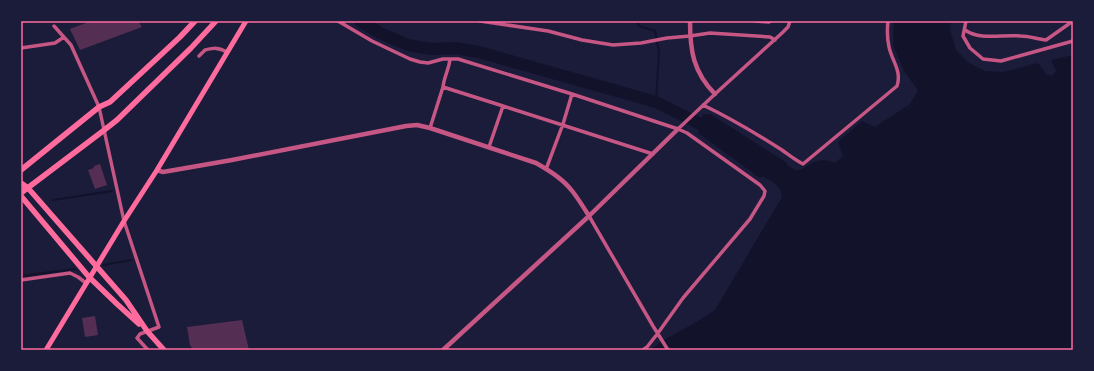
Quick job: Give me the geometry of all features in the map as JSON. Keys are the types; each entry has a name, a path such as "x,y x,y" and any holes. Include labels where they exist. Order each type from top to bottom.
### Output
{"main road":[{"path":"21,170 99,107 110,102 180,37 194,21"},
{"path":"21,193 117,120 192,48 216,21"},
{"path":"46,350 89,277 157,170 246,21"},
{"path":"21,183 28,188 126,300 147,330 164,350"},
{"path":"21,196 89,277 147,330"}],"street":[{"path":"338,21 410,59 428,63 442,59 458,60 680,127 760,185 765,191 764,196 750,219 683,298 658,333 643,350"},
{"path":"480,21 548,31 582,40 613,44 641,43 667,38 710,33 770,37 774,40"},
{"path":"690,21 693,59 699,74 715,94"},
{"path":"755,21 771,21"},
{"path":"443,350 589,216 702,106 788,27 790,21"},
{"path":"702,106 720,113 803,164 897,86 899,79 889,48 887,34 888,21"},
{"path":"966,21 963,36 970,48 983,59 1001,61 1073,41"},
{"path":"965,30 971,34 980,36 1022,36 1046,40 1073,21"},
{"path":"54,26 71,45 99,107 103,131 124,221 159,327 147,330 140,334 137,338 148,350"},
{"path":"21,48 55,43 64,37"},
{"path":"199,56 205,50 211,49 220,48 227,52"},
{"path":"430,128 450,59"},
{"path":"443,87 563,124 653,154"},
{"path":"546,169 563,124 572,94"},
{"path":"489,147 503,106"},
{"path":"157,170 163,172 232,160 406,126 430,128 489,147 531,162 552,172 573,192 589,216 668,350"},
{"path":"21,280 70,273 86,283"}],"shaded area":[{"path":"894,21 951,21 950,30 956,50 969,63 985,71 1003,72 1038,63 1046,74 1052,76 1056,71 1051,60 1073,55 1073,350 650,350 662,341 715,310 782,197 778,186 762,176 760,178 698,133 703,114 710,114 787,163 787,165 795,170 801,170 821,160 835,163 843,156 838,142 862,121 875,127 910,104 918,90 904,71 893,45"}],"building":[{"path":"91,21 138,21 142,27 80,50 70,29"},
{"path":"100,164 107,185 95,189 88,170"},
{"path":"95,316 98,335 85,337 82,318"},
{"path":"242,320 249,350 193,350 190,345 187,327"}],"waterway":[{"path":"360,21 380,33 408,45 431,49 455,48 479,52 656,102 714,131"},
{"path":"636,21 639,26 655,31 659,52 656,102"},
{"path":"53,200 112,191"},
{"path":"104,265 131,260"},
{"path":"21,276 75,269"}]}
